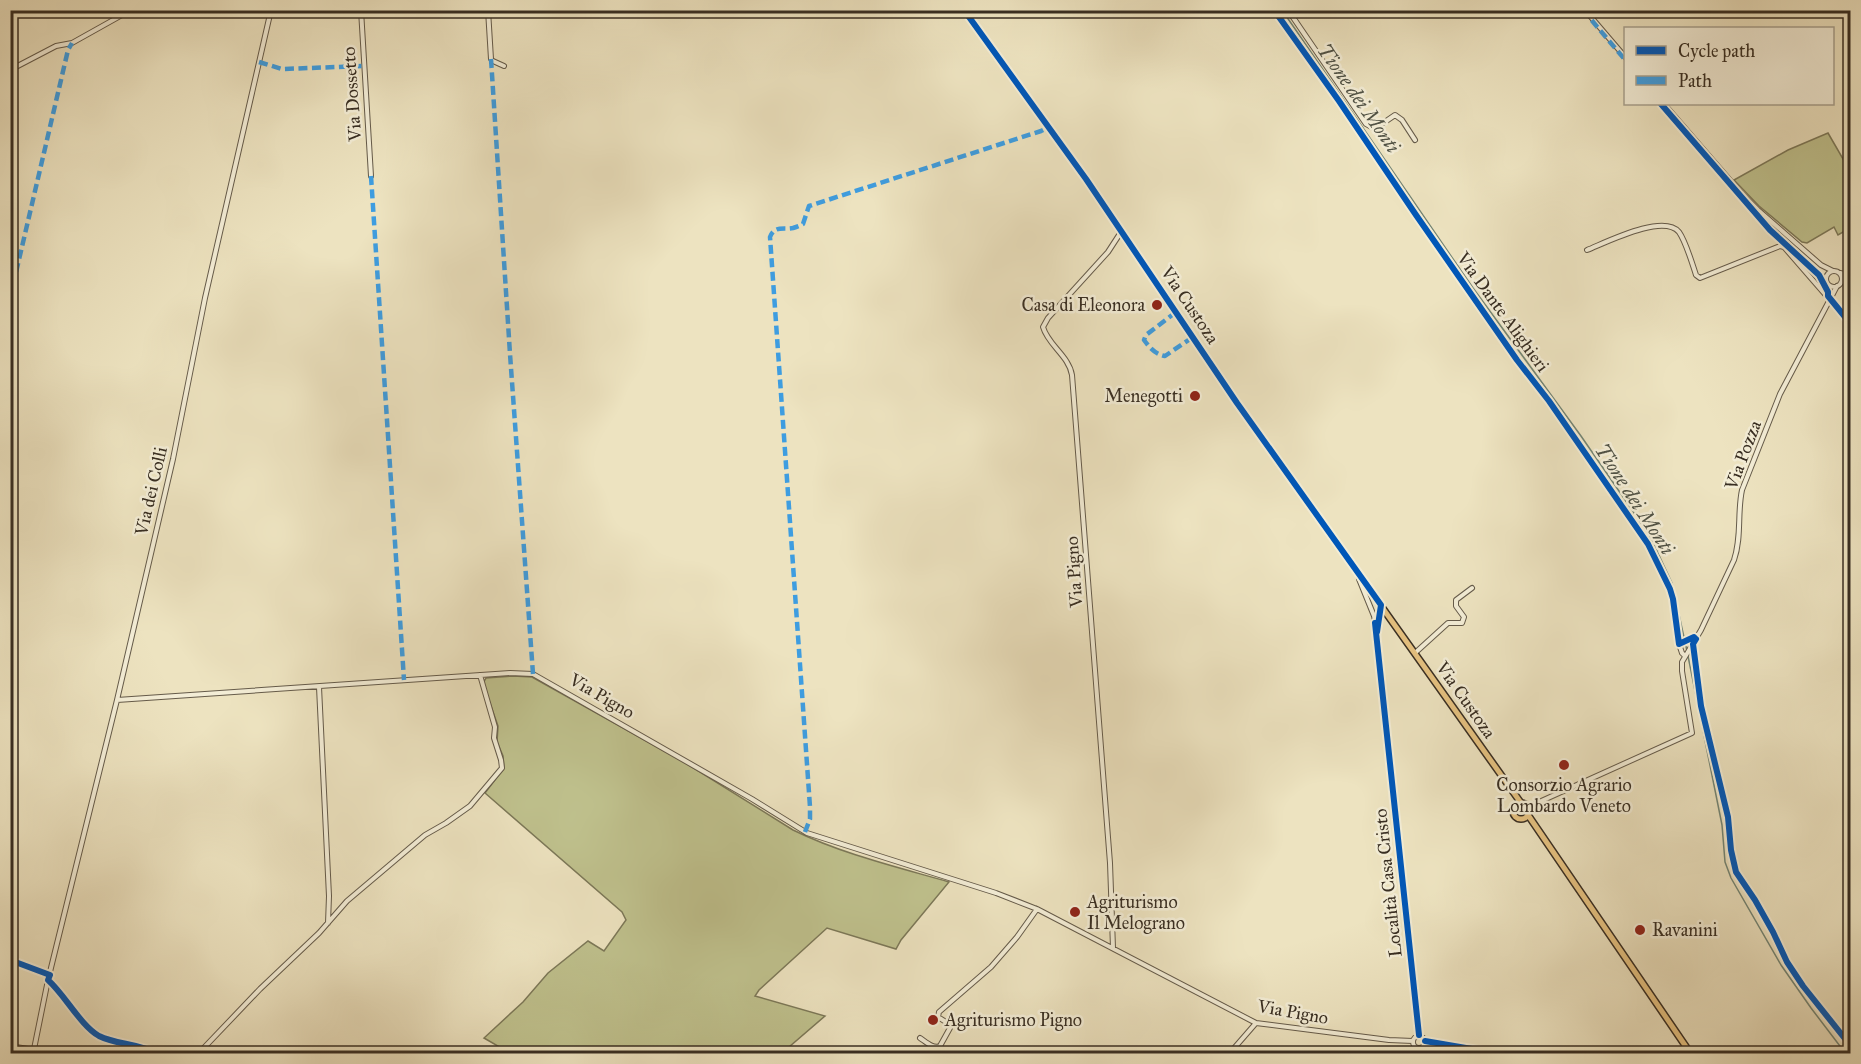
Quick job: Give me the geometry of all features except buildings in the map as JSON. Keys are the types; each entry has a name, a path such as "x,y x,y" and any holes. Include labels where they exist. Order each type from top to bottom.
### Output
{"main road":[{"name":"Via Custoza","path":"963,10 1122,231 1237,403 1509,788 1521,803 1528,807"},
{"name":"Via Custoza","path":"1509,788 1514,814 1539,833"},
{"path":"1513,808 1516,804 1521,803"},
{"path":"1519,819 1528,815 1528,807"},
{"name":"Via Custoza","path":"1528,815 1691,1053"}],"street":[{"path":"10,70 56,46 72,43 131,10"},
{"name":"Via dei Colli","path":"34,1052 48,980 173,459 205,298 271,10"},
{"name":"Via Dossetto","path":"361,10 371,176"},
{"path":"488,10 491,59 504,66"},
{"name":"Via Dante Alighieri","path":"1274,10 1483,312 1549,401 1648,544 1670,589 1679,644 1685,655"},
{"path":"1288,10 1366,124 1376,128 1395,115 1402,120 1415,140"},
{"path":"1585,10 1624,56"},
{"path":"1665,105 1741,193 1765,217 1821,265 1850,275"},
{"path":"1587,250 1644,227 1672,227 1679,232 1696,275 1700,278 1780,246 1784,247 1831,296 1851,323"},
{"name":"Via Pigno","path":"1113,948 1110,863 1072,375 1069,366 1043,327 1048,318 1108,252 1122,231"},
{"path":"1821,265 1827,276 1826,281 1831,296"},
{"path":"1827,276 1833,271"},
{"path":"1839,273 1841,281"},
{"path":"1829,285 1837,286 1850,275"},
{"name":"Via Pozza","path":"1685,655 1721,589 1737,550 1740,526 1739,501 1748,472 1780,394 1837,286"},
{"path":"1352,565 1364,588 1377,632"},
{"path":"1415,653 1448,623 1462,623 1464,617 1456,606 1456,600 1472,588"},
{"path":"1374,616 1374,609 1381,605"},
{"path":"1377,632 1381,605"},
{"path":"1378,625 1390,618"},
{"name":"Località Casa Cristo","path":"1377,632 1419,1035"},
{"path":"1528,807 1690,734 1692,730 1682,671 1685,655"},
{"name":"Via Pigno","path":"117,700 510,673 534,674 742,793 807,833 996,893 1037,909 1256,1023 1413,1041"},
{"path":"198,1053 328,923 347,901 425,835 470,806 502,768 494,738 495,727 480,675"},
{"path":"320,687 329,896 328,923"},
{"path":"920,1038 932,1046 940,1046 950,1028 938,1017 939,1012 991,968 1037,909"},
{"path":"10,960 50,975"},
{"path":"48,980 86,1025 98,1035 157,1053"},
{"path":"1229,1053 1256,1023"},
{"path":"1419,1035 1425,1041 1420,1051 1413,1041 1419,1035"},
{"path":"1425,1041 1501,1053"},
{"path":"10,1046 34,1052"}],"green space":[{"path":"1828,133 1850,171 1850,228 1838,235 1834,227 1807,243 1802,242 1759,206 1734,180 1788,150"},
{"path":"532,677 684,762 793,830 812,839 850,853 949,882 896,949 827,928 759,990 755,996 825,1016 782,1053 510,1053 484,1038 523,1002 548,973 588,941 604,951 626,920 622,912 485,793 504,768 503,756 497,742 498,726 483,683 486,678"}],"waterway":[{"name":"Tione dei Monti","path":"1282,10 1473,288 1581,436 1650,536 1672,583 1687,651"},
{"name":"Tione dei Monti","path":"1688,656 1722,825 1725,862 1731,878 1781,965 1846,1054"}],"marked path":[{"path":"1583,10 1624,59"},
{"path":"10,298 68,50 72,43"},
{"path":"491,59 533,674"},
{"path":"259,62 282,69 364,66"},
{"path":"805,832 810,819 810,807 770,237 777,229 793,228 803,224 809,206 1049,127"},
{"path":"371,176 404,680"},
{"path":"1176,312 1146,335 1144,340 1158,354 1165,356 1193,337"}],"cycle path":[{"path":"964,10 1086,179 1237,403 1381,605 1377,632"},
{"path":"1274,10 1648,544 1670,589 1679,644 1694,637 1696,639"},
{"path":"1662,105 1770,230 1819,275 1828,296 1850,323"},
{"path":"1375,623 1419,1035"},
{"path":"1696,639 1693,644 1701,706 1728,817 1736,872 1755,900 1787,962 1850,1045"},
{"path":"10,960 50,975 48,980 86,1025 99,1036 157,1054"},
{"path":"1425,1041 1501,1054"}],"place":[{"name":"Casa di Eleonora","path":"1157,305"},
{"name":"Menegotti","path":"1195,396"},
{"name":"Consorzio Agrario Lombardo Veneto","path":"1564,765"},
{"name":"Agriturismo Il Melograno","path":"1075,912"},
{"name":"Ravanini","path":"1640,930"},
{"name":"Agriturismo Pigno","path":"933,1020"}]}
